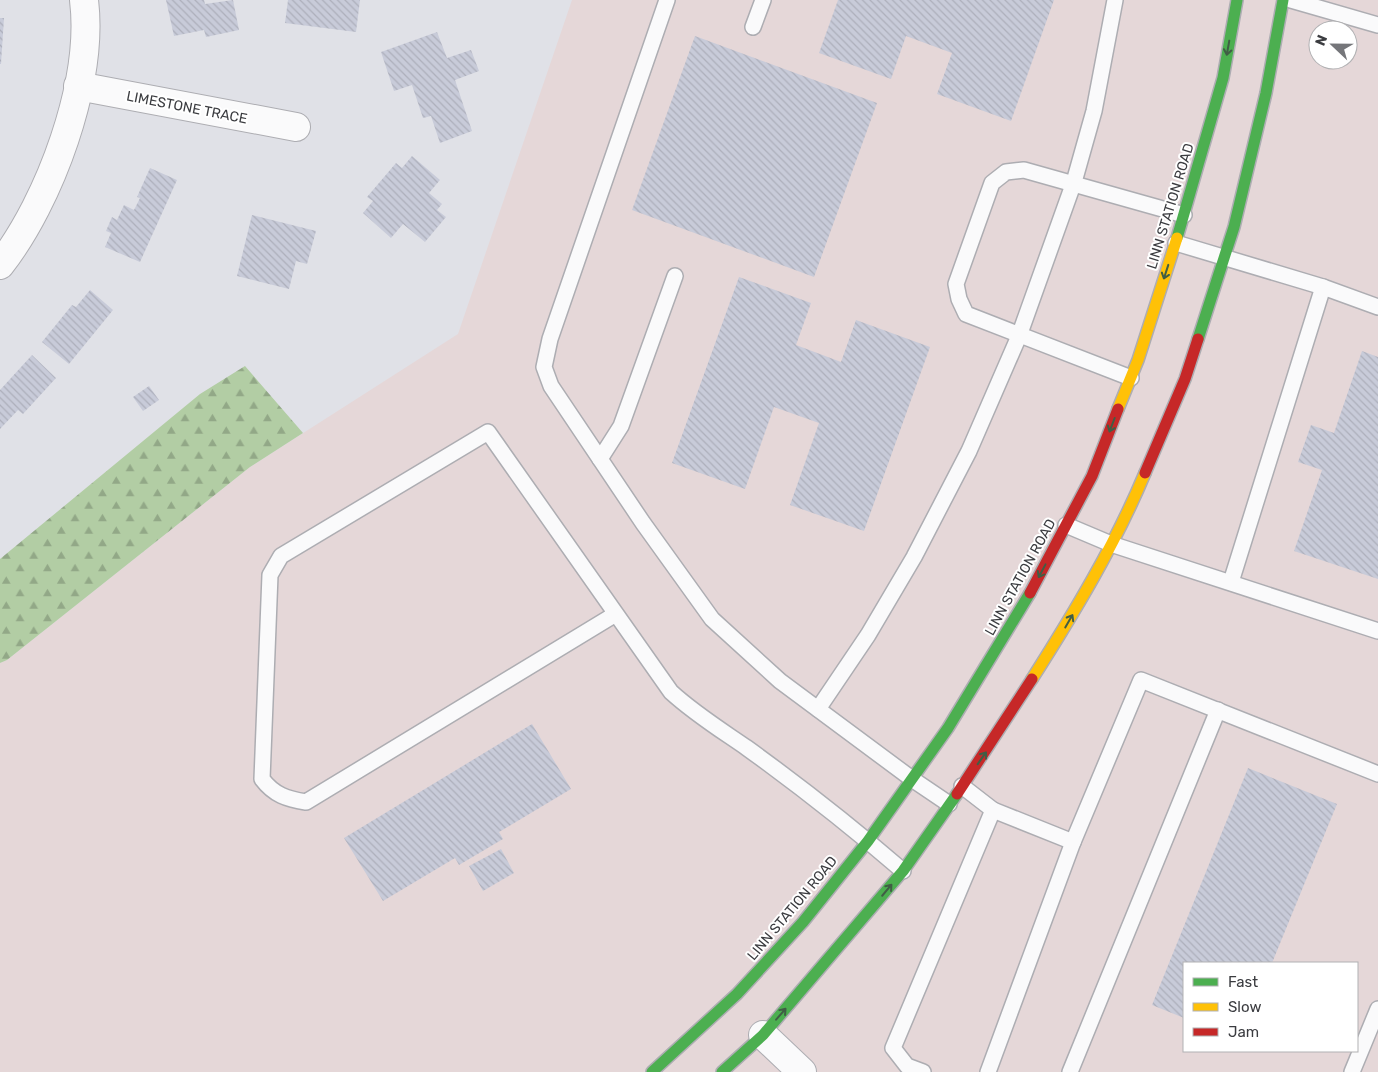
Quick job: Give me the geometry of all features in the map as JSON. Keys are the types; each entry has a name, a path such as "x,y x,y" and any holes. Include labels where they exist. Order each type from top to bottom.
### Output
{"street":[{"path":"0,265 35,212 53,174 78,86 84,49 84,0"},
{"name":"LINN STATION ROAD","path":"652,1072 737,994 803,922 868,841 948,728 1028,597 1092,476 1131,378 1176,243 1223,78 1236,0"},
{"path":"722,1072 763,1035 903,871 962,786 1068,623 1111,544 1134,499 1185,379 1234,227 1266,93 1283,0"},
{"name":"LIMESTONE TRACE","path":"78,86 296,127"},
{"path":"763,1035 802,1072"}],"lane":[{"path":"667,0 550,339 544,367 551,386 600,460 712,618 780,681 912,779 949,804"},
{"path":"753,27 763,0"},
{"path":"818,709 868,635 914,557 969,450 1019,336 1074,182 1094,111 1115,0"},
{"path":"1292,0 1378,25"},
{"path":"1131,378 966,314 959,299 956,284 992,183 1006,172 1024,170 1074,182 1184,215"},
{"path":"1176,243 1323,287 1378,307"},
{"path":"600,460 621,426 675,276"},
{"path":"1231,582 1323,287"},
{"path":"614,615 306,802 286,799 271,791 262,779 270,574 281,556 488,432 614,615 677,698 695,714 747,748 868,841 903,871"},
{"path":"1066,525 1111,544 1378,631"},
{"path":"988,1072 1073,842 1141,680 1378,774"},
{"path":"1070,1072 1218,710"},
{"path":"962,786 993,810 1073,842"},
{"path":"923,1072 907,1066 893,1048 993,810"},
{"path":"1352,1072 1378,1009"}],"shaded area":[{"path":"572,0 1378,0 1378,1072 0,1072 0,663 7,660 250,467 458,334"}],"green space":[{"path":"245,366 303,433 250,467 7,660 0,663 0,559 200,394"}],"building":[{"path":"166,0 204,0 205,4 233,0 239,30 206,37 204,30 174,36"},
{"path":"288,0 360,0 356,32 285,23"},
{"path":"838,0 1054,0 1011,121 937,94 952,53 906,36 891,79 819,53"},
{"path":"0,18 4,18 1,64 0,64"},
{"path":"437,32 447,58 471,50 479,71 455,80 472,131 440,143 431,116 423,118 412,85 394,91 381,52"},
{"path":"695,36 877,103 814,277 632,210"},
{"path":"412,156 440,180 429,193 442,204 437,210 446,217 425,242 403,224 391,238 363,213 373,201 367,197 396,163 402,168"},
{"path":"150,168 177,180 140,262 105,247 111,233 106,231 112,217 117,220 124,205 134,210 140,198 137,197"},
{"path":"252,215 316,231 307,264 296,261 289,289 237,276"},
{"path":"739,277 811,303 796,345 841,362 856,320 930,347 864,531 790,505 819,423 774,407 745,489 672,463"},
{"path":"90,290 113,310 69,364 42,342 72,305 76,307"},
{"path":"1362,351 1378,357 1378,579 1294,551 1322,470 1298,462 1311,425 1334,433"},
{"path":"32,355 56,378 23,414 18,410 0,429 0,390"},
{"path":"149,386 159,400 143,411 133,397"},
{"path":"532,724 571,789 499,832 503,839 459,865 455,858 383,901 344,838"},
{"path":"1248,768 1337,804 1272,962 1183,962 1183,1018 1152,1005"},
{"path":"501,849 514,873 483,891 469,866"}],"traffic: fast":[{"path":"1177,238 1223,78 1237,0"},
{"path":"1198,339 1234,227 1266,93 1283,0"},
{"path":"652,1072 737,994 803,922 868,841 948,728 1030,593"},
{"path":"722,1072 763,1035 903,871 957,794"}],"traffic: slow":[{"path":"1118,409 1138,360 1177,238"},
{"path":"1032,679 1093,578 1121,526 1145,473"}],"traffic: jam":[{"path":"1145,473 1185,379 1198,339"},
{"path":"1030,593 1092,476 1118,409"},
{"path":"957,794 1032,679"}]}
